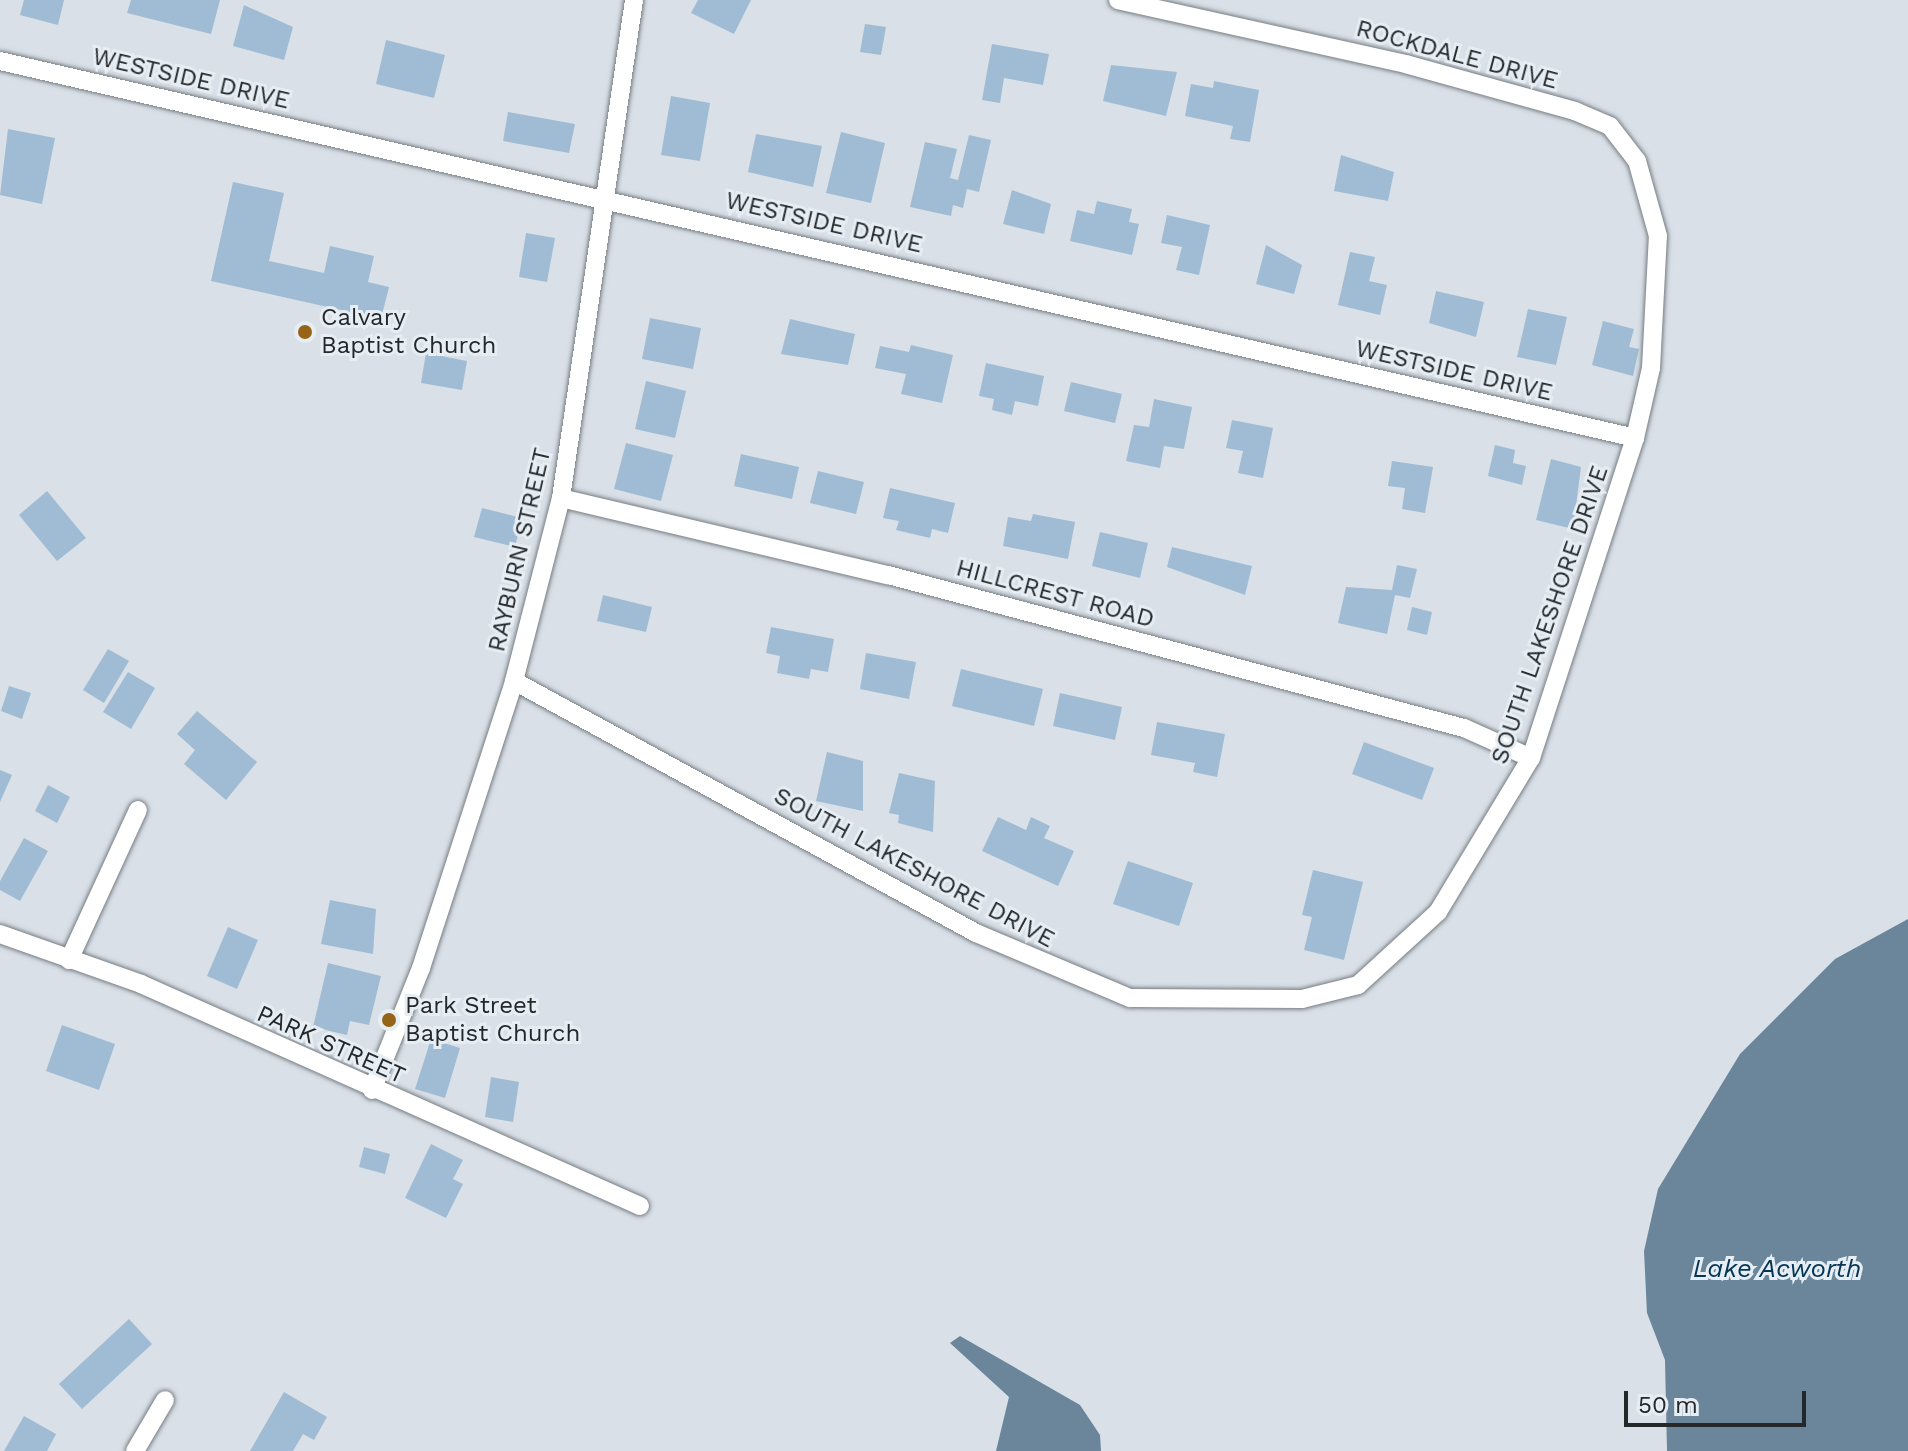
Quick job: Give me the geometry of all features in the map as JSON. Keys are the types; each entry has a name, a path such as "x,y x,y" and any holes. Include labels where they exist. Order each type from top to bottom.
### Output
{"street":[{"name":"RAYBURN STREET","path":"372,1090 421,968 514,681 561,498 634,0"},
{"name":"ROCKDALE DRIVE","path":"1118,0 1406,64 1575,111 1610,126 1637,161 1646,195"},
{"name":"WESTSIDE DRIVE","path":"0,61 607,196 1635,438"},
{"name":"SOUTH LAKESHORE DRIVE","path":"514,681 976,933 1130,998 1170,1003 1302,999 1358,985 1438,912 1531,758 1635,438 1651,368 1656,266 1646,195"},
{"name":"HILLCREST ROAD","path":"561,498 888,575 1464,728 1531,758"},
{"path":"69,960 138,810"},
{"name":"PARK STREET","path":"0,934 141,984 372,1090 640,1206"},
{"path":"135,1451 165,1400"}],"water":[{"name":"Lake Acworth","path":"1908,919 1908,1451 1667,1451 1665,1360 1647,1313 1644,1251 1658,1189 1740,1054 1835,959"},
{"path":"960,1336 1080,1405 1100,1435 1101,1451 996,1451 1009,1397 950,1343"}],"building":[{"path":"24,0 64,0 58,25 20,15"},
{"path":"131,0 220,0 211,34 127,13"},
{"path":"698,0 751,0 734,34 691,13"},
{"path":"244,5 293,27 284,60 233,46"},
{"path":"865,24 886,27 881,55 860,52"},
{"path":"386,40 445,55 434,98 376,84"},
{"path":"992,44 1049,54 1043,85 1004,78 1000,103 982,100"},
{"path":"1111,65 1177,72 1166,116 1103,101"},
{"path":"1214,81 1259,90 1250,142 1230,139 1233,126 1185,116 1191,84 1213,88"},
{"path":"671,96 710,103 700,161 661,155"},
{"path":"508,112 575,124 569,153 503,141"},
{"path":"8,129 55,138 42,204 0,195"},
{"path":"841,132 885,143 871,203 826,193"},
{"path":"756,134 822,146 813,187 748,172"},
{"path":"969,135 991,140 979,192 967,189 963,208 953,205 951,216 910,207 925,142 957,149 950,178 958,180"},
{"path":"1341,155 1394,172 1388,201 1334,191"},
{"path":"233,182 284,193 269,261 324,273 330,246 374,256 368,282 389,287 381,319 211,281"},
{"path":"1012,190 1051,204 1044,234 1003,224"},
{"path":"1097,201 1132,209 1129,222 1139,224 1132,255 1070,241 1077,210 1094,214"},
{"path":"1167,215 1210,225 1199,275 1176,270 1182,247 1161,243"},
{"path":"526,233 555,238 547,282 519,277"},
{"path":"1266,245 1302,265 1294,294 1256,284"},
{"path":"1350,252 1375,257 1369,281 1387,285 1380,315 1338,305"},
{"path":"1436,291 1484,302 1476,337 1429,323"},
{"path":"1528,309 1567,317 1556,365 1517,357"},
{"path":"650,318 701,328 693,369 642,359"},
{"path":"790,319 855,334 848,365 781,354"},
{"path":"1603,321 1634,329 1629,347 1639,349 1633,376 1592,365"},
{"path":"911,345 953,355 942,403 901,394 906,374 875,368 880,346 909,352"},
{"path":"426,353 467,361 462,390 421,383"},
{"path":"986,363 1044,376 1038,406 1015,401 1012,415 992,410 994,399 979,396"},
{"path":"646,381 686,391 675,438 635,429"},
{"path":"1071,382 1122,394 1115,423 1064,411"},
{"path":"1154,399 1192,407 1184,449 1164,446 1160,468 1126,461 1134,425 1149,427"},
{"path":"1232,420 1273,428 1263,478 1238,473 1243,451 1226,448"},
{"path":"626,443 673,455 661,501 614,489"},
{"path":"1495,445 1515,450 1513,463 1526,466 1522,485 1488,476"},
{"path":"741,454 799,467 792,499 734,486"},
{"path":"1551,459 1581,467 1573,529 1536,520"},
{"path":"1392,461 1433,467 1425,513 1402,509 1405,488 1388,486"},
{"path":"818,471 864,482 856,514 810,503"},
{"path":"890,488 955,503 948,533 932,529 930,538 896,530 899,521 883,518"},
{"path":"47,491 86,538 57,561 19,515"},
{"path":"482,508 522,518 515,547 474,537"},
{"path":"1033,514 1075,522 1068,559 1003,546 1008,517 1031,521"},
{"path":"1100,532 1148,543 1140,578 1092,566"},
{"path":"1172,547 1252,566 1245,595 1167,567"},
{"path":"1397,565 1417,569 1410,598 1395,595 1387,634 1338,623 1346,587 1392,590"},
{"path":"603,595 652,607 646,632 597,621"},
{"path":"1412,607 1432,612 1427,635 1407,630"},
{"path":"771,627 834,639 828,672 811,669 809,679 777,673 780,656 766,653"},
{"path":"108,649 129,661 104,703 83,690"},
{"path":"866,653 916,662 909,699 860,689"},
{"path":"961,669 1043,689 1034,726 952,706"},
{"path":"128,672 155,688 131,729 103,712"},
{"path":"9,686 31,693 22,719 1,711"},
{"path":"1060,693 1122,707 1115,740 1053,726"},
{"path":"197,711 257,762 226,800 184,764 195,750 177,734"},
{"path":"1157,722 1225,734 1217,777 1193,772 1195,763 1151,755"},
{"path":"1364,742 1434,768 1422,800 1352,774"},
{"path":"827,752 863,761 863,811 816,801"},
{"path":"0,770 12,775 0,802"},
{"path":"899,773 935,781 933,832 898,823 899,815 889,813"},
{"path":"48,785 70,797 57,823 35,811"},
{"path":"998,817 1026,830 1031,817 1050,826 1044,838 1074,851 1058,886 982,851"},
{"path":"24,838 48,851 20,901 0,890 0,881"},
{"path":"1128,861 1193,883 1179,926 1113,904"},
{"path":"1313,870 1363,882 1344,960 1304,950 1312,917 1302,915"},
{"path":"330,900 376,909 373,954 321,944"},
{"path":"228,927 258,940 237,989 207,976"},
{"path":"328,963 381,976 369,1025 350,1021 347,1035 313,1027"},
{"path":"62,1025 115,1044 99,1090 46,1071"},
{"path":"431,1039 460,1048 445,1098 415,1089"},
{"path":"491,1077 519,1082 513,1122 485,1117"},
{"path":"431,1144 463,1160 453,1179 463,1184 446,1218 405,1198"},
{"path":"364,1147 390,1154 385,1174 359,1167"},
{"path":"129,1319 152,1344 82,1409 59,1384"},
{"path":"284,1392 327,1417 314,1440 303,1434 293,1451 250,1451"},
{"path":"24,1416 56,1434 47,1451 4,1451"}],"place":[{"name":"Calvary Baptist Church","path":"305,332"},
{"name":"Park Street Baptist Church","path":"389,1020"}]}
